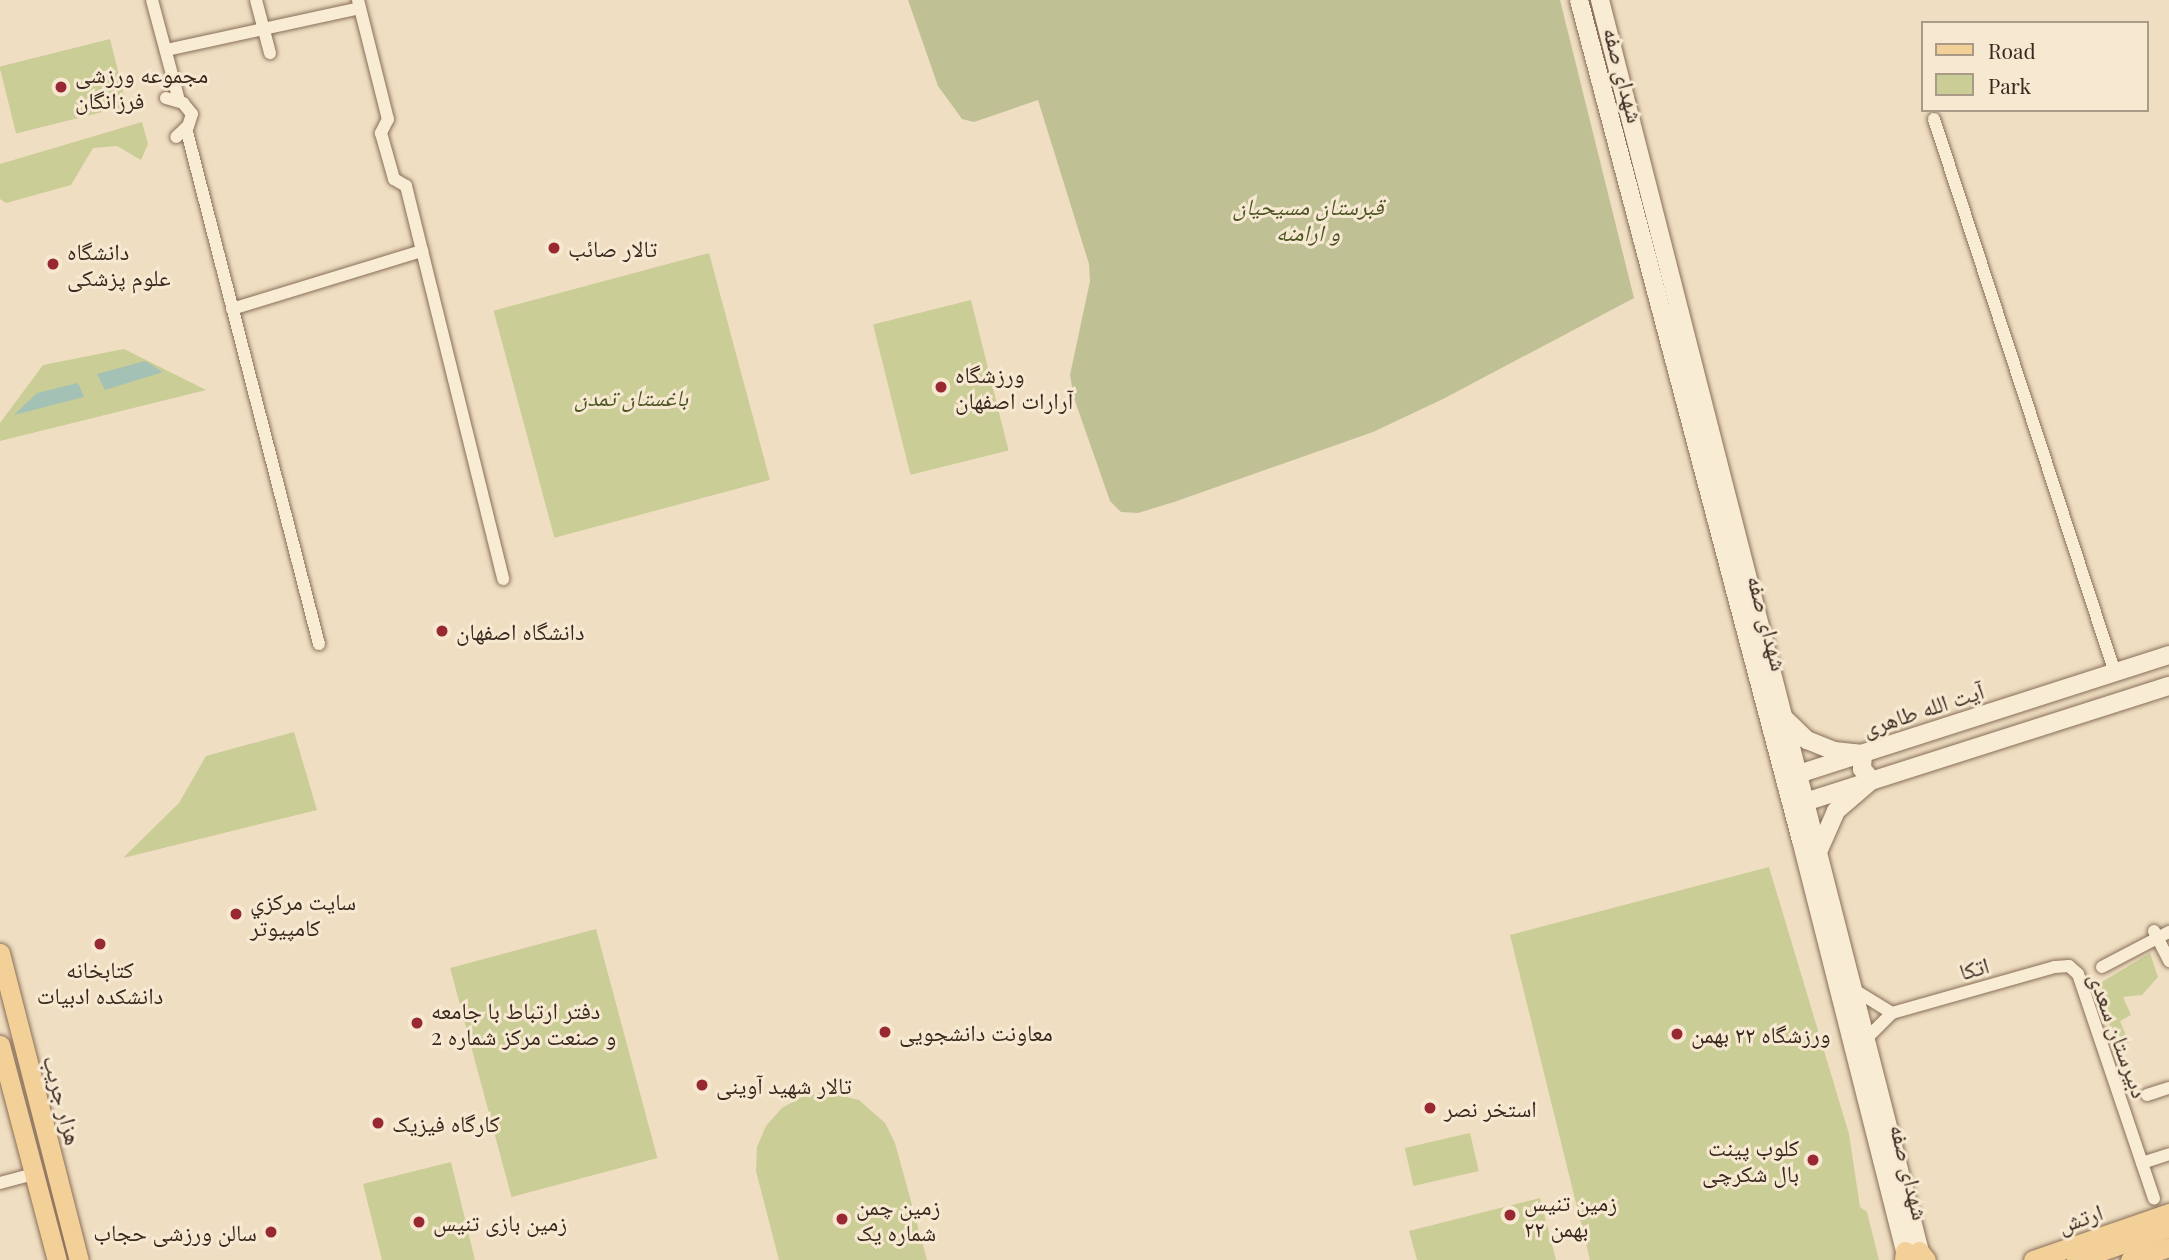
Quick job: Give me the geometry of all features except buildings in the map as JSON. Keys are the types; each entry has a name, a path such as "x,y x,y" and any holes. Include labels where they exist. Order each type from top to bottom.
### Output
{"main road":[{"name":"شهدای صفه","path":"1579,0 1914,1257"},
{"name":"شهدای صفه","path":"1600,0 1866,1039 1914,1257"},
{"path":"1597,67 1616,62"},
{"name":"آیت الله طاهری","path":"1798,774 2169,655"},
{"path":"1798,774 1788,791 1805,802 2169,686"},
{"path":"1784,718 1807,740 1834,751 1863,754 1862,769 1872,780"},
{"path":"1818,852 1836,811 1872,780"},
{"name":"هزار جریب","path":"0,953 79,1260"},
{"path":"0,1045 4,1073 57,1260"},
{"path":"33,1170 53,1160"},
{"name":"ارتش","path":"2033,1260 2169,1213"},
{"path":"2076,1260 2169,1227"},
{"path":"2130,1260 2169,1247"}],"street":[{"path":"152,0 179,101"},
{"path":"256,0 270,53"},
{"path":"166,50 359,4 388,119 381,133 394,179 406,186 503,579"},
{"path":"166,98 189,107 192,114 181,132 232,309 318,644"},
{"path":"1934,119 2115,673"},
{"path":"232,309 422,251"},
{"path":"2102,967 2160,934 2169,961"},
{"name":"اتکا","path":"1892,1013 2055,967 2069,966"},
{"name":"دبیرستان سعدی","path":"2069,966 2078,974 2154,1199"},
{"path":"1853,989 1892,1013 1866,1039"},
{"path":"2147,1096 2169,1088"},
{"path":"2142,1163 2169,1154"},
{"path":"0,1183 33,1170"},
{"path":"2142,1222 2154,1199 2169,1206"}],"green space":[{"name":"قبرستان مسیحیان و ارامنه","path":"908,0 1560,0 1634,298 1443,399 1373,432 1174,502 1138,513 1121,512 1110,501 1074,398 1070,375 1090,281 1089,264 1038,100 974,122 962,119 938,86"},
{"name":"مجموعه ورزشی فرزانگان","path":"110,39 127,106 16,134 0,66"},
{"path":"142,122 148,144 141,160 117,146 93,148 71,185 6,203 0,199 0,164"},
{"name":"باغستان تمدن","path":"709,253 770,480 554,538 494,311"},
{"path":"971,300 1008,450 910,475 873,324"},
{"path":"124,349 206,390 0,441 0,423 43,365"},
{"path":"294,732 317,810 123,858 179,803 206,756"},
{"name":"ورزشگاه ۲۲ بهمن","path":"1769,867 1849,1134 1860,1207 1867,1212 1879,1260 1590,1260 1510,935"},
{"path":"596,929 657,1158 511,1197 450,968"},
{"path":"2150,953 2158,977 2142,995 2123,997 2131,1015 2120,1021 2129,1043 2121,1046 2118,1040 2115,1042 2097,985"},
{"name":"زمین چمن شماره یک","path":"825,1092 859,1100 885,1123 895,1143 927,1260 779,1260 756,1171 757,1147 766,1126 782,1108 802,1097"},
{"path":"1470,1133 1479,1171 1413,1186 1405,1148"},
{"name":"زمین بازی تنیس","path":"451,1162 475,1260 382,1260 363,1184"},
{"name":"زمین تنیس ۲۲ بهمن","path":"1540,1198 1556,1260 1417,1260 1409,1231"}],"shaded area":[{"path":"145,361 163,372 105,390 97,374"},
{"path":"78,383 84,397 14,415 37,393"}],"place":[{"name":"مجموعه ورزشی فرزانگان","path":"61,87"},
{"name":"تالار صائب","path":"554,248"},
{"name":"دانشگاه علوم پزشکی","path":"53,264"},
{"name":"ورزشگاه آرارات اصفهان","path":"941,387"},
{"name":"دانشگاه اصفهان","path":"442,631"},
{"name":"سايت مرکزي کامپيوتر","path":"236,914"},
{"name":"کتابخانه دانشکده ادبيات","path":"100,944"},
{"name":"دفتر ارتباط با جامعه و صنعت مرکز شماره 2","path":"417,1023"},
{"name":"معاونت دانشجویی","path":"885,1032"},
{"name":"ورزشگاه ۲۲ بهمن","path":"1677,1034"},
{"name":"تالار شهید آوینی","path":"702,1085"},
{"name":"استخر نصر","path":"1430,1108"},
{"name":"کارگاه فیزیک","path":"378,1123"},
{"name":"کلوب پینت بال شکرچی","path":"1813,1160"},
{"name":"زمین تنیس ۲۲ بهمن","path":"1510,1215"},
{"name":"زمین چمن شماره یک","path":"842,1219"},
{"name":"زمین بازی تنیس","path":"419,1222"},
{"name":"سالن ورزشی حجاب","path":"271,1232"}]}
